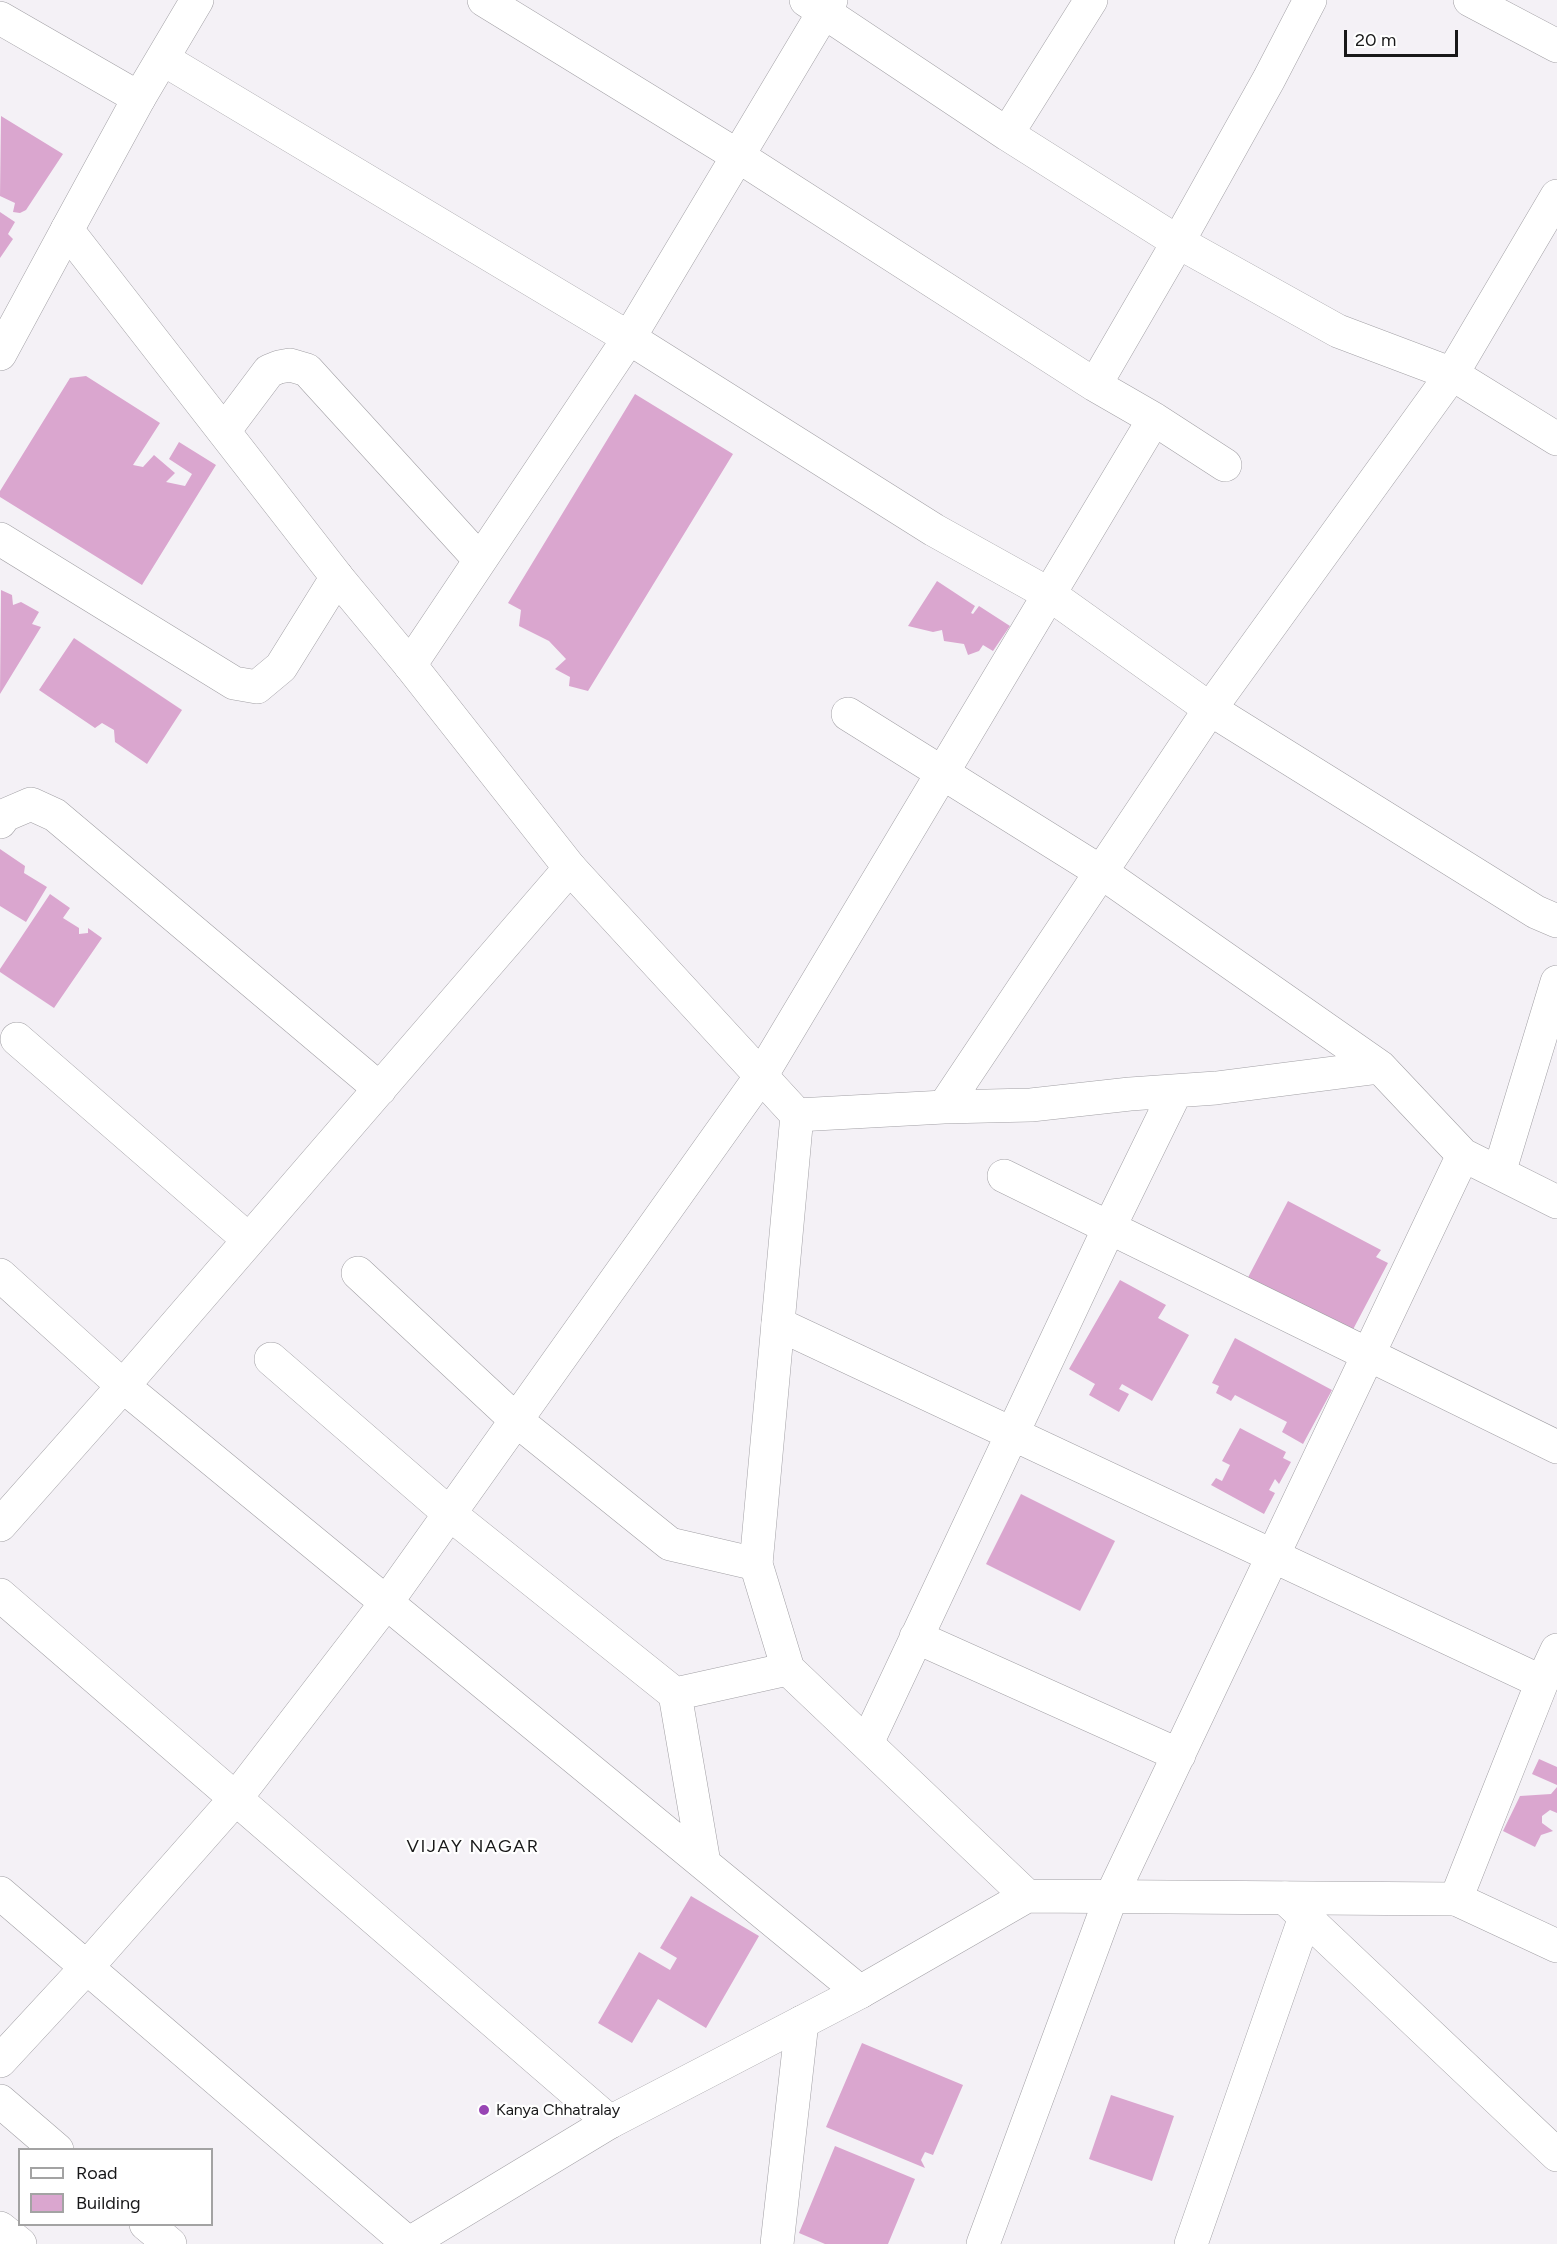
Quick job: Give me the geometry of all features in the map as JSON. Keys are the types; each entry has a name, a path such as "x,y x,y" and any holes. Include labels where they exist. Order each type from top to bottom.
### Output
{"street":[{"path":"0,354 139,98 197,0"},
{"path":"484,0 738,156 1095,385 1154,419 1225,465"},
{"path":"1007,134 1091,0"},
{"path":"1095,385 1178,242 1269,79 1310,0"},
{"path":"1470,0 1557,46"},
{"path":"410,665 629,338 738,156 820,4 1007,134 1178,242 1338,331 1452,374 1557,439"},
{"path":"0,18 139,98"},
{"path":"163,59 629,338 934,530 1049,594 1210,709 1536,912 1557,921"},
{"path":"944,1107 1210,709 1452,374 1557,196"},
{"path":"68,230 337,577 410,665 570,868 796,1115 756,1564 788,1669 1027,1896"},
{"path":"224,431 269,371 290,365 307,370 480,560"},
{"path":"0,2061 87,1967 236,1798 386,1603 761,1076 1154,419"},
{"path":"0,539 234,683 257,687 281,667 337,577"},
{"path":"848,714 1101,872 1380,1067 1463,1155 1557,1202"},
{"path":"0,822 4,815 31,804 55,815 380,1089"},
{"path":"0,1525 123,1386 570,868"},
{"path":"1499,1173 1557,982"},
{"path":"17,1039 249,1240"},
{"path":"796,1115 1031,1105 1216,1089 1380,1067"},
{"path":"867,1743 1109,1228 1176,1091"},
{"path":"983,2244 1111,1897 1463,1155"},
{"path":"1004,1176 1557,1447"},
{"path":"358,1274 516,1420 670,1544 756,1564"},
{"path":"0,1275 123,1386 860,1992"},
{"path":"778,1324 1549,1685"},
{"path":"270,1359 450,1514 675,1694 704,1863"},
{"path":"0,1595 610,2122"},
{"path":"916,1637 1179,1755"},
{"path":"1456,1899 1549,1685 1557,1650"},
{"path":"675,1694 788,1669"},
{"path":"0,1893 409,2244 610,2122 860,1992 1027,1896 1111,1897 1295,1908 1456,1899 1557,1946"},
{"path":"1295,1908 1557,2155"},
{"path":"1191,2244 1295,1908"},
{"path":"777,2244 802,2022"},
{"path":"0,2102 55,2148"},
{"path":"148,2226 170,2244"},
{"path":"0,2228 20,2244"}],"building":[{"path":"1,116 63,154 26,210 20,213 13,212 15,203 0,196"},
{"path":"0,212 15,222 8,234 13,239 0,258"},
{"path":"86,376 160,423 133,465 143,467 154,455 175,473 166,482 185,486 192,474 169,459 179,442 216,465 142,585 0,497 0,491 70,378"},
{"path":"635,394 733,454 588,691 569,686 570,677 555,669 566,659 549,641 519,626 521,610 508,603"},
{"path":"937,581 975,606 971,613 973,614 979,606 1010,626 993,651 983,645 979,651 968,655 964,644 944,641 942,630 933,632 908,626"},
{"path":"1,590 12,595 13,605 21,602 39,612 32,624 41,627 0,694"},
{"path":"74,638 182,710 147,764 115,742 114,730 102,723 95,728 39,690"},
{"path":"0,849 25,866 24,873 47,887 26,922 0,906"},
{"path":"50,894 70,908 63,918 79,928 79,934 88,933 88,928 102,938 54,1008 0,972"},
{"path":"1288,1201 1381,1250 1376,1257 1388,1263 1348,1339 1244,1285"},
{"path":"1120,1280 1166,1305 1158,1318 1189,1335 1152,1401 1122,1384 1119,1389 1129,1394 1119,1412 1089,1395 1095,1384 1069,1369"},
{"path":"1235,1338 1332,1390 1303,1444 1282,1432 1287,1422 1235,1395 1231,1401 1216,1393 1219,1386 1212,1383"},
{"path":"1240,1428 1286,1452 1283,1458 1291,1462 1279,1484 1275,1479 1269,1490 1275,1493 1264,1514 1211,1485 1216,1478 1222,1481 1230,1465 1222,1461"},
{"path":"1021,1494 1115,1541 1080,1611 986,1564"},
{"path":"1539,1759 1557,1767 1557,1785 1532,1774"},
{"path":"1557,1787 1557,1813 1550,1810 1542,1816 1542,1823 1553,1831 1541,1835 1535,1847 1503,1831 1520,1796 1551,1794"},
{"path":"691,1896 759,1936 706,2028 658,1999 632,2043 598,2023 639,1952 670,1970 677,1958 660,1948"},
{"path":"862,2043 963,2085 933,2155 925,2152 921,2160 925,2168 826,2127"},
{"path":"1111,2095 1174,2116 1152,2181 1089,2159"},
{"path":"835,2146 915,2179 888,2244 825,2244 799,2233"}],"place":[{"name":"Kanya Chhatralay","path":"484,2110"}],"district":[{"name":"VIJAY NAGAR","path":"473,1847"}]}
